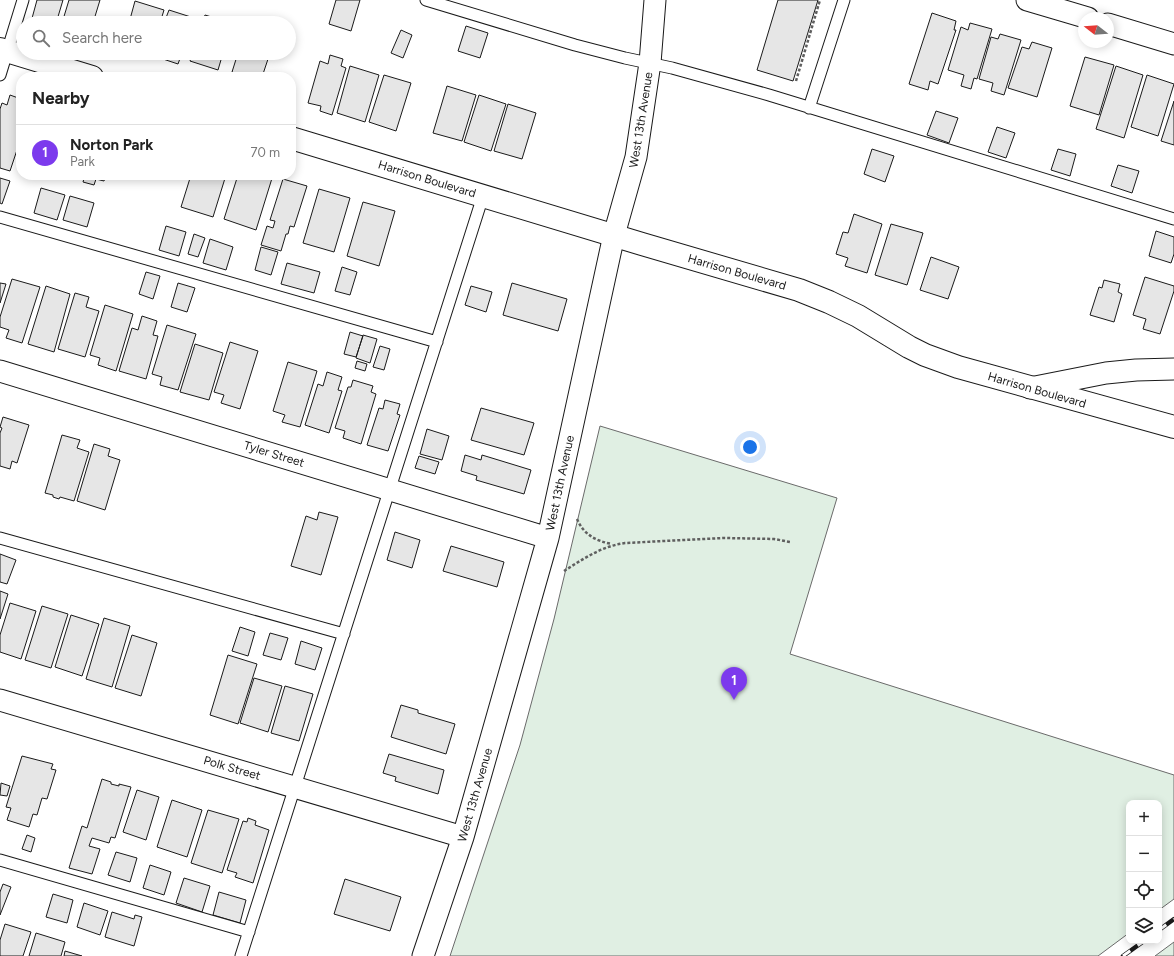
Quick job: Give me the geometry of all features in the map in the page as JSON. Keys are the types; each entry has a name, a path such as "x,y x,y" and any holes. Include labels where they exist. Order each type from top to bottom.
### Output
{"street":[{"name":"West 13th Avenue","path":"423,956 464,837 548,538 614,235 636,157 650,63 655,0"},
{"path":"1027,0 1078,15"},
{"path":"1114,26 1174,44"},
{"path":"4,50 16,54"},
{"path":"37,60 76,72"},
{"name":"Harrison Boulevard","path":"296,140 809,293 858,316 908,347 925,355 958,367 1030,388 1174,427"},
{"path":"1030,388 1106,373 1136,370 1174,369"},
{"name":"Tyler Street","path":"0,371 548,538"},
{"name":"Polk Street","path":"0,700 464,837"}],"lane":[{"path":"17,16 23,0"},
{"path":"426,0 575,44 672,68 1174,218"},
{"path":"809,108 844,0"},
{"path":"0,75 4,50 16,18"},
{"path":"241,956 483,196"},
{"path":"0,217 437,342"},
{"path":"0,538 344,634"},
{"path":"0,860 249,932"}],"path":[{"path":"796,81 820,0"},
{"path":"577,519 580,526 588,535 602,542 613,544 642,541 724,538 774,539 790,542"},
{"path":"564,571 613,544"}],"green space":[{"path":"600,426 837,498 790,654 1174,775 1174,899 1162,908 1162,800 1126,800 1126,935 1098,956 450,956 520,745 554,619"},
{"path":"1174,942 1174,956 1155,956"}],"building":[{"path":"37,0 63,0 58,16 33,16"},
{"path":"69,0 100,0 95,16 64,16"},
{"path":"336,0 360,0 351,31 329,24"},
{"path":"778,0 818,0 793,81 757,70"},
{"path":"135,1 164,10 162,16 131,16"},
{"path":"169,10 188,16 167,16"},
{"path":"932,13 956,21 954,30 956,30 938,84 930,81 928,90 909,84"},
{"path":"970,23 992,29 977,79 974,78 971,89 961,86 964,75 948,70 961,27 968,30"},
{"path":"466,26 488,33 480,58 458,51"},
{"path":"401,30 412,35 403,58 391,53"},
{"path":"1000,34 1021,40 1004,95 991,91 993,83 979,79 991,37 998,39"},
{"path":"1032,42 1052,48 1037,97 1008,88 1022,47 1029,49"},
{"path":"330,55 343,59 341,66 346,68 332,115 320,111 321,106 308,103 320,61 328,64"},
{"path":"1085,57 1114,65 1099,115 1070,106"},
{"path":"166,60 179,60 178,64"},
{"path":"190,60 221,60 218,70"},
{"path":"236,60 268,60 264,72 232,72"},
{"path":"350,66 379,75 365,122 337,113"},
{"path":"1116,66 1143,75 1124,138 1096,129"},
{"path":"384,75 411,83 396,131 369,122"},
{"path":"1147,75 1174,84 1158,136 1131,127"},
{"path":"447,86 476,95 462,141 433,133"},
{"path":"10,95 16,97 16,153 10,171 0,168 0,109 2,103 7,105"},
{"path":"479,95 506,104 491,151 464,142"},
{"path":"1174,101 1174,145 1161,141"},
{"path":"508,104 536,113 522,159 494,151"},
{"path":"936,111 958,118 949,143 927,135"},
{"path":"997,127 1015,133 1006,158 988,152"},
{"path":"872,149 894,156 885,182 864,174"},
{"path":"1058,149 1076,154 1070,176 1051,170"},
{"path":"1118,165 1139,171 1132,193 1111,186"},
{"path":"0,178 10,181 2,204 0,203"},
{"path":"84,180 96,180 94,185 83,182"},
{"path":"189,180 224,180 213,217 181,207"},
{"path":"236,180 271,180 256,230 224,219"},
{"path":"283,180 307,186 294,227 290,226 281,251 261,245 267,226 273,228 275,221 270,220"},
{"path":"41,188 65,195 57,220 34,213"},
{"path":"319,189 350,198 334,252 303,243"},
{"path":"70,196 94,203 87,227 63,220"},
{"path":"363,202 395,211 379,266 347,256"},
{"path":"854,214 882,224 867,273 845,266 848,258 836,254 843,232 848,233"},
{"path":"891,224 923,233 907,285 875,275"},
{"path":"166,226 186,232 179,256 159,250"},
{"path":"1156,231 1174,237 1174,254 1171,263 1149,256"},
{"path":"194,234 205,238 198,257 188,254"},
{"path":"210,239 233,247 226,270 203,263"},
{"path":"261,247 278,252 271,275 255,270"},
{"path":"931,257 959,267 948,299 920,290"},
{"path":"287,263 320,272 314,293 281,284"},
{"path":"342,267 357,272 350,295 335,291"},
{"path":"146,272 160,276 153,299 139,294"},
{"path":"1145,277 1174,286 1174,291 1160,334 1143,329 1146,319 1133,315"},
{"path":"12,279 40,287 22,343 6,338 9,330 0,327 0,317"},
{"path":"1104,280 1120,284 1118,292 1122,294 1114,322 1090,315 1099,287 1102,288"},
{"path":"0,283 6,284 0,303"},
{"path":"178,283 195,288 187,312 171,307"},
{"path":"512,283 567,299 558,331 503,315"},
{"path":"46,286 70,294 54,352 28,344"},
{"path":"471,286 492,292 486,312 465,305"},
{"path":"75,293 89,297 86,307 99,311 85,357 58,349"},
{"path":"105,305 133,314 116,371 98,365 100,358 90,355"},
{"path":"142,316 157,321 153,335 158,336 146,379 119,371 132,328 138,330"},
{"path":"167,325 196,334 178,390 160,385 162,377 152,374"},
{"path":"350,332 363,336 356,357 344,354"},
{"path":"363,335 377,339 370,363 356,358"},
{"path":"230,342 258,351 240,409 221,403 224,395 214,392"},
{"path":"195,344 223,353 209,400 180,392"},
{"path":"380,346 390,349 384,370 373,367"},
{"path":"357,361 367,364 365,371 355,368"},
{"path":"288,362 317,371 300,427 282,422 285,415 273,411"},
{"path":"327,372 342,377 338,390 342,391 329,433 305,425 318,384 323,386"},
{"path":"353,380 373,386 371,392 376,394 361,444 343,438 345,431 335,428 348,387 351,387"},
{"path":"385,400 400,404 397,414 400,415 388,451 367,445 379,408 383,409"},
{"path":"481,408 534,423 524,455 471,440"},
{"path":"3,417 29,425 17,463 12,461 10,469 0,466 0,433 2,428 0,427"},
{"path":"427,429 449,436 442,460 420,454"},
{"path":"62,435 80,440 77,448 89,452 74,501 60,497 59,499 53,497 53,495 45,493"},
{"path":"94,444 110,449 108,456 120,460 105,510 77,501"},
{"path":"465,455 481,460 482,455 531,470 524,494 476,480 477,476 461,471"},
{"path":"419,456 439,462 435,474 415,468"},
{"path":"319,512 338,517 321,575 291,566 306,516 317,520"},
{"path":"395,532 420,540 412,568 387,560"},
{"path":"451,546 504,562 497,587 443,571"},
{"path":"0,554 16,560 7,584 0,582"},
{"path":"0,591 8,594 0,619"},
{"path":"10,603 36,611 21,659 0,652 0,635"},
{"path":"42,606 68,614 51,668 25,660"},
{"path":"71,615 99,624 82,676 55,667"},
{"path":"104,618 130,626 112,687 86,679"},
{"path":"240,627 255,632 248,656 232,651"},
{"path":"270,633 288,638 281,660 263,655"},
{"path":"132,635 157,643 141,696 115,688"},
{"path":"301,641 322,648 315,670 295,664"},
{"path":"228,655 257,664 238,724 210,715"},
{"path":"254,678 282,686 268,732 240,723"},
{"path":"285,686 313,694 299,741 271,733"},
{"path":"401,705 418,710 418,713 455,724 446,754 391,737"},
{"path":"389,754 444,770 438,794 395,781 396,777 383,773"},
{"path":"22,756 53,764 51,769 56,770 47,799 42,798 37,815 33,814 29,827 7,820 11,808 6,807"},
{"path":"102,779 111,782 111,784 131,787 115,838 111,837 109,843 92,838 89,846 100,849 92,874 69,868 82,826 87,828"},
{"path":"1,783 10,786 7,796 0,795"},
{"path":"137,790 159,797 146,840 123,832"},
{"path":"172,800 202,810 187,857 157,847"},
{"path":"208,810 239,819 222,873 191,863"},
{"path":"248,818 256,821 255,825 269,830 253,883 235,877 237,873 227,870 243,821 247,822"},
{"path":"27,835 35,838 31,852 22,849"},
{"path":"116,852 137,858 130,882 108,875"},
{"path":"150,865 171,872 164,895 143,888"},
{"path":"184,878 210,886 202,912 176,903"},
{"path":"345,879 401,897 390,931 334,914"},
{"path":"3,884 11,887 0,915 0,892"},
{"path":"219,892 246,900 240,923 213,915"},
{"path":"53,894 73,900 67,923 46,917"},
{"path":"84,903 108,911 100,935 77,927"},
{"path":"112,912 134,919 135,915 142,917 134,946 105,937"},
{"path":"5,924 31,932 23,956 0,956 0,940"},
{"path":"36,933 65,942 61,956 29,956"},
{"path":"65,951 82,956 64,956"}],"railway":[{"path":"1162,928 1174,919"},
{"path":"1123,956 1140,944"}],"place":[{"name":"Norton Park","path":"734,700"}]}
